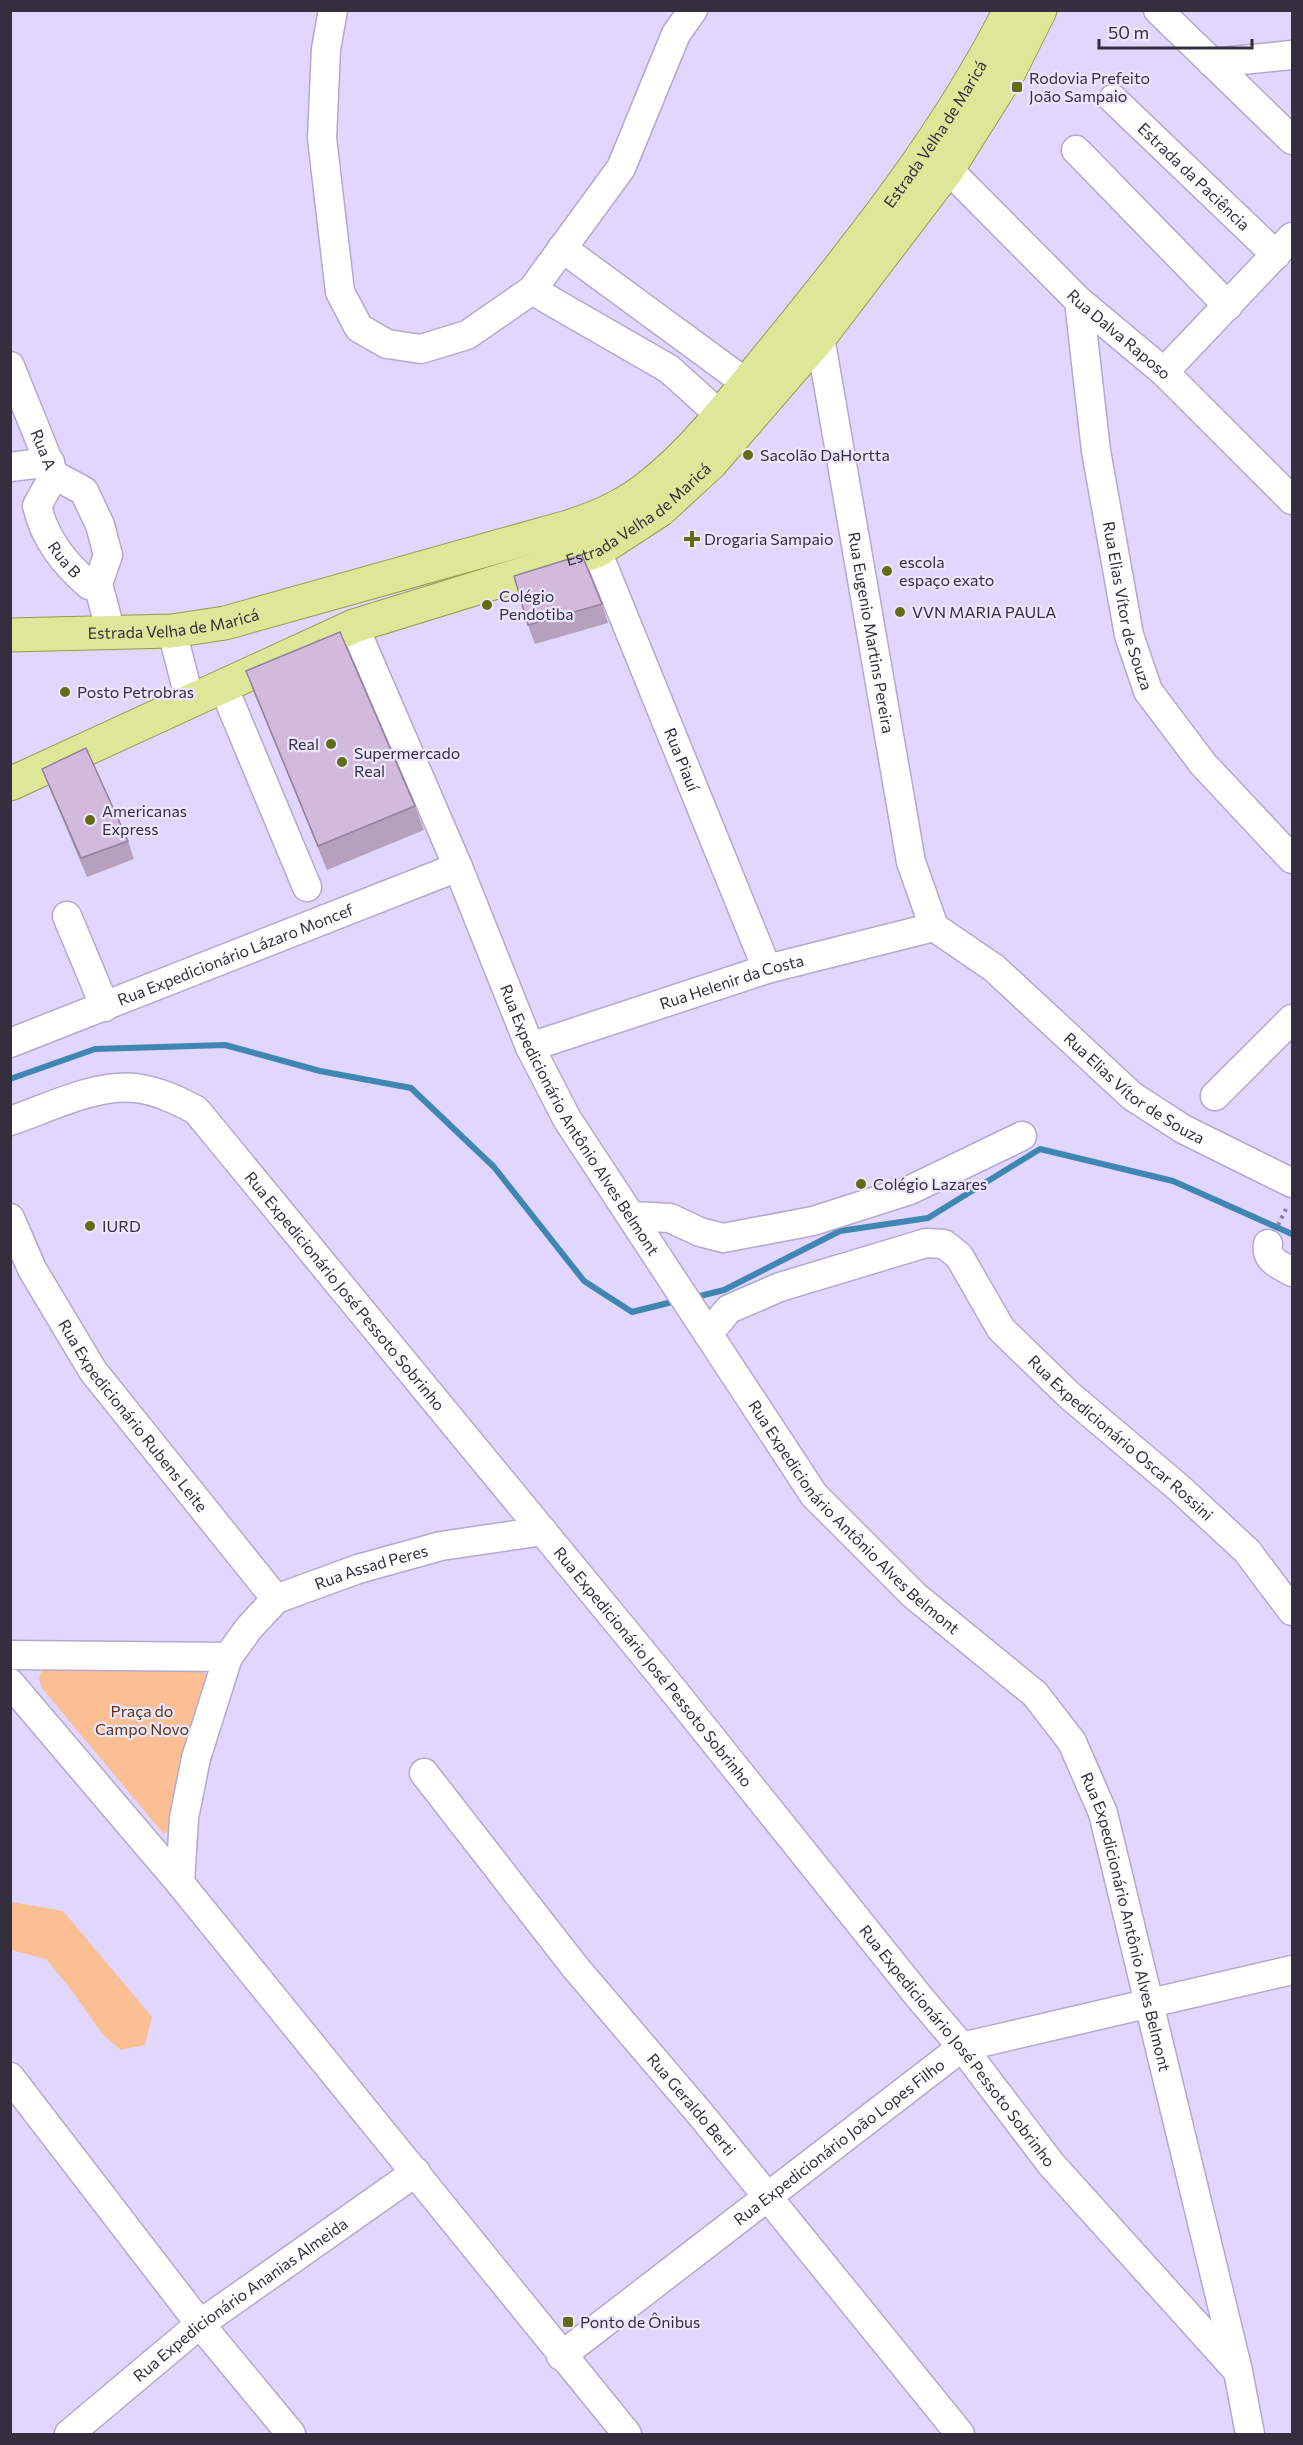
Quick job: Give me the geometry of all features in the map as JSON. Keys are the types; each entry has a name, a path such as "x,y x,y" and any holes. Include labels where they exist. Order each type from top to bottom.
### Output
{"main road":[{"name":"Estrada Velha de Maricá","path":"10,635 171,631 225,623 604,516 651,485 685,454 806,310 954,111 1010,10"},
{"name":"Estrada Velha de Maricá","path":"10,784 354,626 597,551 660,510 711,463 820,337 948,169 1009,72 1040,10"},
{"path":"225,623 242,631 255,647 254,660 234,681"}],"street":[{"path":"333,10 326,49 322,138 340,292 359,328 387,344 421,349 467,335 532,290 621,168 676,34 693,10"},
{"path":"1158,10 1293,140"},
{"path":"1212,63 1293,55"},
{"name":"Estrada da Paciência","path":"1113,99 1284,246 1164,372"},
{"path":"1076,150 1228,306"},
{"name":"Rua Dalva Raposo","path":"948,169 1079,301 1164,372 1293,500"},
{"path":"562,248 746,383"},
{"path":"532,290 669,369 720,415"},
{"name":"Rua Elias Vítor de Souza","path":"1079,301 1096,451 1126,624 1148,691 1203,764 1293,859"},
{"name":"Rua Eugenio Martins Pereira","path":"820,337 911,862 933,927"},
{"name":"Rua A","path":"10,366 52,468 84,491 100,525 108,555 98,584"},
{"path":"10,467 52,468"},
{"name":"Rua B","path":"52,468 37,506 43,528 71,569 89,585 98,584 111,633"},
{"name":"Rua Piauí","path":"597,551 767,969"},
{"name":"Rua Expedicionário Antônio Alves Belmont","path":"354,626 458,867 530,1047 567,1119 813,1495 915,1596 1035,1694 1072,1742 1103,1813 1238,2372 1250,2434"},
{"path":"171,631 190,701"},
{"path":"234,681 307,887"},
{"name":"Rua Expedicionário Lázaro Moncef","path":"10,1043 458,867"},
{"path":"67,916 105,1007"},
{"name":"Rua Elias Vítor de Souza","path":"933,927 994,968 1132,1096 1183,1129 1293,1183"},
{"name":"Rua Helenir da Costa","path":"530,1047 767,969 933,927"},
{"path":"1215,1096 1293,1019"},
{"name":"Rua Expedicionário José Pessoto Sobrinho","path":"10,1121 95,1092 134,1088 166,1095 196,1110 543,1531 962,2047 1051,2164 1238,2372"},
{"path":"632,1216 670,1218 700,1232 723,1238 813,1221 910,1190 1022,1136"},
{"name":"Rua Expedicionário Rubens Leite","path":"10,1218 32,1269 93,1371 276,1599"},
{"name":"Rua Expedicionário Oscar Rossini","path":"706,1330 729,1310 780,1287 926,1243 944,1244 959,1256 1001,1329 1068,1395 1179,1488 1247,1551 1293,1611"},
{"path":"1268,1244 1268,1255 1272,1260 1293,1272"},
{"name":"Rua Assad Peres","path":"180,1883 184,1818 196,1758 228,1657 249,1628 276,1599 358,1569 441,1546 543,1531"},
{"path":"10,1655 228,1657"},
{"path":"10,1683 180,1883 416,2172 561,2356 627,2434"},
{"name":"Rua Geraldo Berti","path":"424,1773 575,1967 960,2434"},
{"name":"Rua Expedicionário João Lopes Filho","path":"561,2356 962,2047 1293,1970"},
{"path":"10,2077 200,2324 291,2434"},
{"name":"Rua Expedicionário Ananias Almeida","path":"69,2434 200,2324 416,2172"}],"path":[{"path":"1268,1244 1293,1196"}],"green space":[{"name":"Praça do Campo Novo","path":"43,1668 200,1669 211,1680 171,1832 163,1833 41,1687 39,1677"},
{"path":"11,1902 63,1911 152,2017 145,2045 121,2050 103,2035 73,1992 46,1959 11,1950"}],"building":[{"path":"582,555 602,604 528,625 514,576"},
{"name":"Supermercado Real","path":"340,632 415,806 318,846 246,671"},
{"name":"Americanas Express","path":"86,748 128,841 81,858 42,769"}],"waterway":[{"path":"10,1079 95,1049 225,1045 320,1071 411,1088 494,1167 584,1281 632,1312 676,1301"},
{"path":"692,1298 724,1290 840,1231 928,1218 1040,1149 1173,1181 1292,1234"}],"place":[{"name":"Rodovia Prefeito João Sampaio","path":"1017,87"},
{"name":"Sacolão DaHortta","path":"748,455"},
{"name":"Drogaria Sampaio","path":"692,539"},
{"name":"escola espaço exato","path":"887,571"},
{"name":"Colégio Pendotiba","path":"487,605"},
{"name":"VVN MARIA PAULA","path":"900,612"},
{"name":"Posto Petrobras","path":"65,692"},
{"name":"Real","path":"331,744"},
{"name":"Supermercado Real","path":"342,762"},
{"name":"Americanas Express","path":"90,820"},
{"name":"Colégio Lazares","path":"861,1184"},
{"name":"IURD","path":"90,1226"},
{"name":"Ponto de Ônibus","path":"568,2322"}]}
